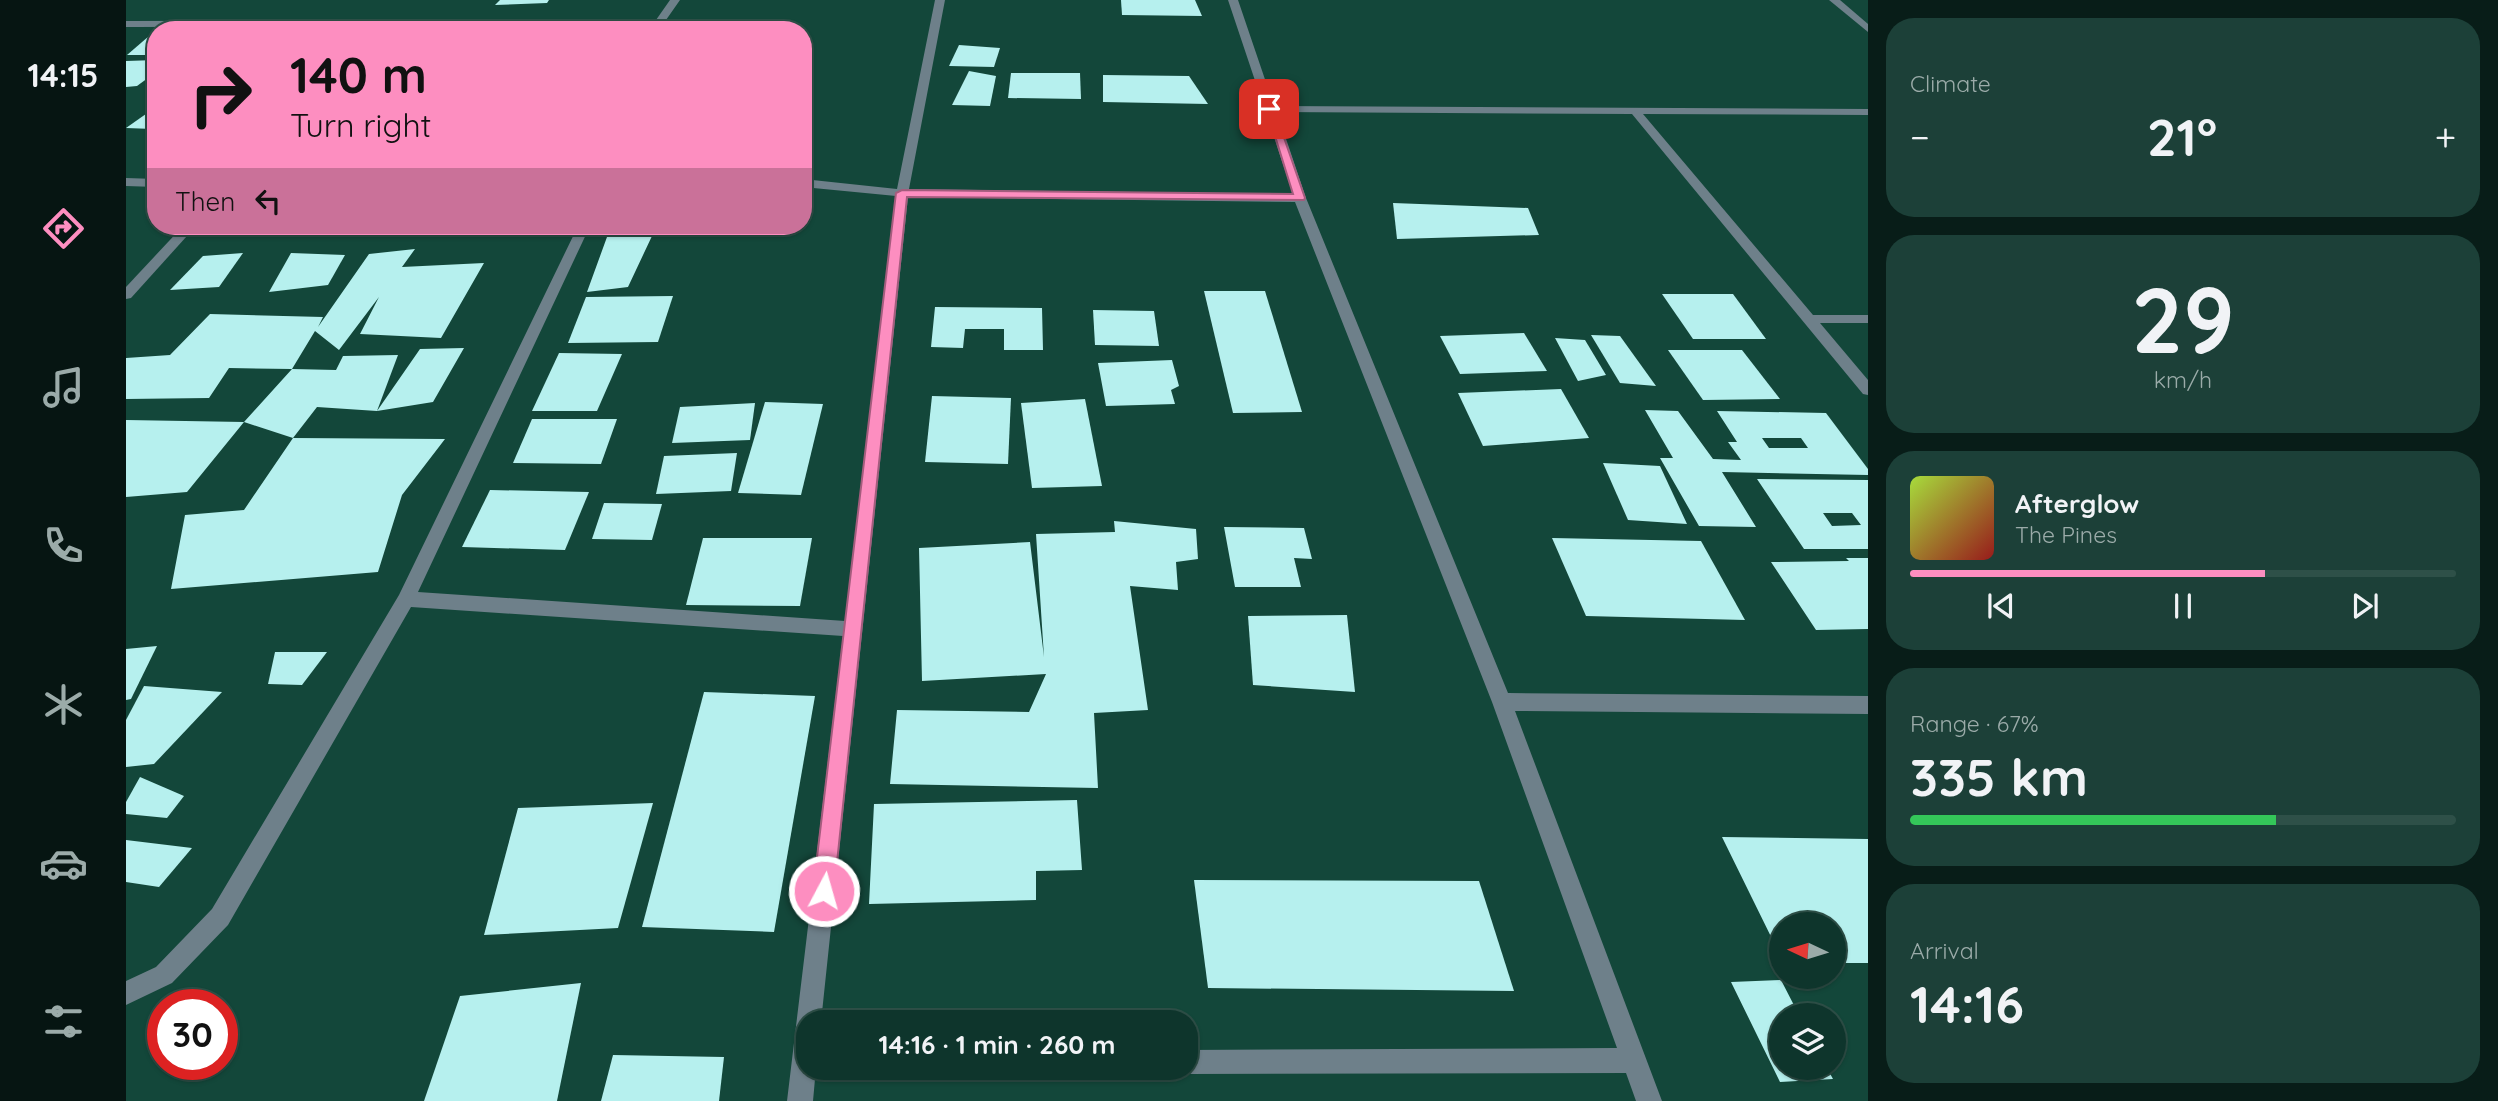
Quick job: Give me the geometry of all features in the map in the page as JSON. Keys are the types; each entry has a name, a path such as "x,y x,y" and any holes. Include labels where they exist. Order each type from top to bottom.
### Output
{"street":[{"path":"660,21 675,0"},
{"path":"810,1010 902,193 940,0"},
{"path":"1233,0 1300,198 1502,702 1649,1101"},
{"path":"1834,0 1868,29"},
{"path":"126,24 147,24"},
{"path":"1269,109 1868,111"},
{"path":"1634,110 1868,390"},
{"path":"126,182 147,183"},
{"path":"812,184 902,193 1300,198"},
{"path":"126,295 182,235"},
{"path":"126,993 164,975 220,917 406,599 580,235"},
{"path":"1808,319 1868,319"},
{"path":"406,599 853,629"},
{"path":"1502,702 1868,705"},
{"path":"1198,1062 1635,1060"},
{"path":"800,1101 803,1080"}],"building":[{"path":"500,0 549,0 547,3 495,5"},
{"path":"1121,0 1195,0 1202,16 1122,15"},
{"path":"147,38 147,55 127,55"},
{"path":"959,45 1000,48 994,67 949,66"},
{"path":"147,60 147,79 137,86 126,87 126,61"},
{"path":"969,71 996,76 990,106 952,105"},
{"path":"1011,73 1080,73 1081,99 1008,98"},
{"path":"1103,75 1189,76 1208,104 1103,102"},
{"path":"147,113 147,129 126,128"},
{"path":"1393,203 1528,208 1539,235 1397,239"},
{"path":"608,235 657,235 652,236 628,287 587,292"},
{"path":"415,249 402,267 484,263 441,338 360,334 379,297 339,350 315,331 292,369 229,368 209,398 126,399 126,358 170,355 210,314 323,317 318,327 369,254"},
{"path":"243,253 219,287 170,290 203,256"},
{"path":"291,253 345,255 328,285 269,292"},
{"path":"1204,291 1265,291 1302,412 1233,413"},
{"path":"1662,294 1733,294 1766,339 1693,339"},
{"path":"673,296 658,342 568,343 586,297"},
{"path":"935,307 1042,308 1043,350 1004,350 1004,329 965,329 963,348 931,347"},
{"path":"1093,310 1154,311 1159,346 1095,345"},
{"path":"1524,333 1547,371 1460,374 1440,336"},
{"path":"1591,335 1620,336 1656,386 1620,383"},
{"path":"1555,338 1585,340 1606,375 1578,381"},
{"path":"464,348 433,402 377,411 420,349"},
{"path":"1668,350 1742,350 1780,399 1703,400"},
{"path":"559,353 622,354 597,411 532,411"},
{"path":"398,355 377,411 317,407 293,438 244,422 292,369 336,370 343,356"},
{"path":"1172,360 1179,386 1171,390 1175,404 1106,406 1098,363"},
{"path":"1561,389 1589,438 1483,446 1458,393"},
{"path":"932,396 1011,398 1008,464 925,462"},
{"path":"1085,399 1102,486 1032,488 1021,403"},
{"path":"765,402 823,404 801,495 738,493"},
{"path":"755,403 750,440 672,443 680,407"},
{"path":"1645,410 1678,411 1713,459 1741,460 1728,442 1737,442 1717,411 1826,413 1868,469 1868,475 1722,472 1756,527 1699,526 1660,458 1673,458","holes":["1762,438 1801,438 1808,448 1769,448"]},
{"path":"532,419 617,419 601,464 513,463"},
{"path":"126,420 244,422 187,492 126,497"},
{"path":"293,438 445,439 402,495 378,572 171,589 185,515 244,510"},
{"path":"737,453 731,491 656,494 664,456"},
{"path":"1603,463 1660,466 1687,524 1628,520"},
{"path":"1757,479 1868,480 1868,549 1804,549","holes":["1823,513 1852,513 1861,525 1832,526"]},
{"path":"490,490 589,492 565,550 462,547"},
{"path":"604,503 662,504 652,540 592,539"},
{"path":"1114,521 1196,529 1198,559 1176,562 1178,590 1130,586 1148,710 1094,713 1098,788 890,784 897,710 1029,712 1046,674 922,681 919,548 1030,542 1044,657 1036,534 1115,532"},
{"path":"1224,527 1304,528 1312,559 1294,558 1301,587 1235,587"},
{"path":"703,538 812,538 800,606 686,605"},
{"path":"1552,538 1701,541 1745,620 1586,616"},
{"path":"1846,558 1868,558 1868,629 1816,630 1771,562 1849,561"},
{"path":"1347,615 1355,692 1253,685 1248,616"},
{"path":"157,646 131,699 126,700 126,649"},
{"path":"275,652 327,652 302,685 268,684"},
{"path":"144,686 222,692 154,764 126,767 126,720"},
{"path":"704,692 815,696 774,932 642,927"},
{"path":"140,777 184,796 167,818 126,814 126,802"},
{"path":"1077,800 1082,870 1036,871 1036,900 869,904 874,804"},
{"path":"653,803 618,928 484,935 518,808"},
{"path":"1722,837 1868,839 1868,963 1846,963 1846,912 1769,912 1769,933"},
{"path":"126,840 192,848 159,887 126,882"},
{"path":"1194,880 1479,881 1514,991 1208,988"},
{"path":"1769,980 1769,989 1786,989 1793,1003 1769,1003 1769,1060 1731,982"},
{"path":"581,983 557,1101 424,1101 460,996"},
{"path":"613,1055 724,1057 719,1101 601,1101"},
{"path":"1779,1080 1815,1080 1780,1082"}],"route":[{"path":"824,891 902,193 1300,198 1269,109"}]}
